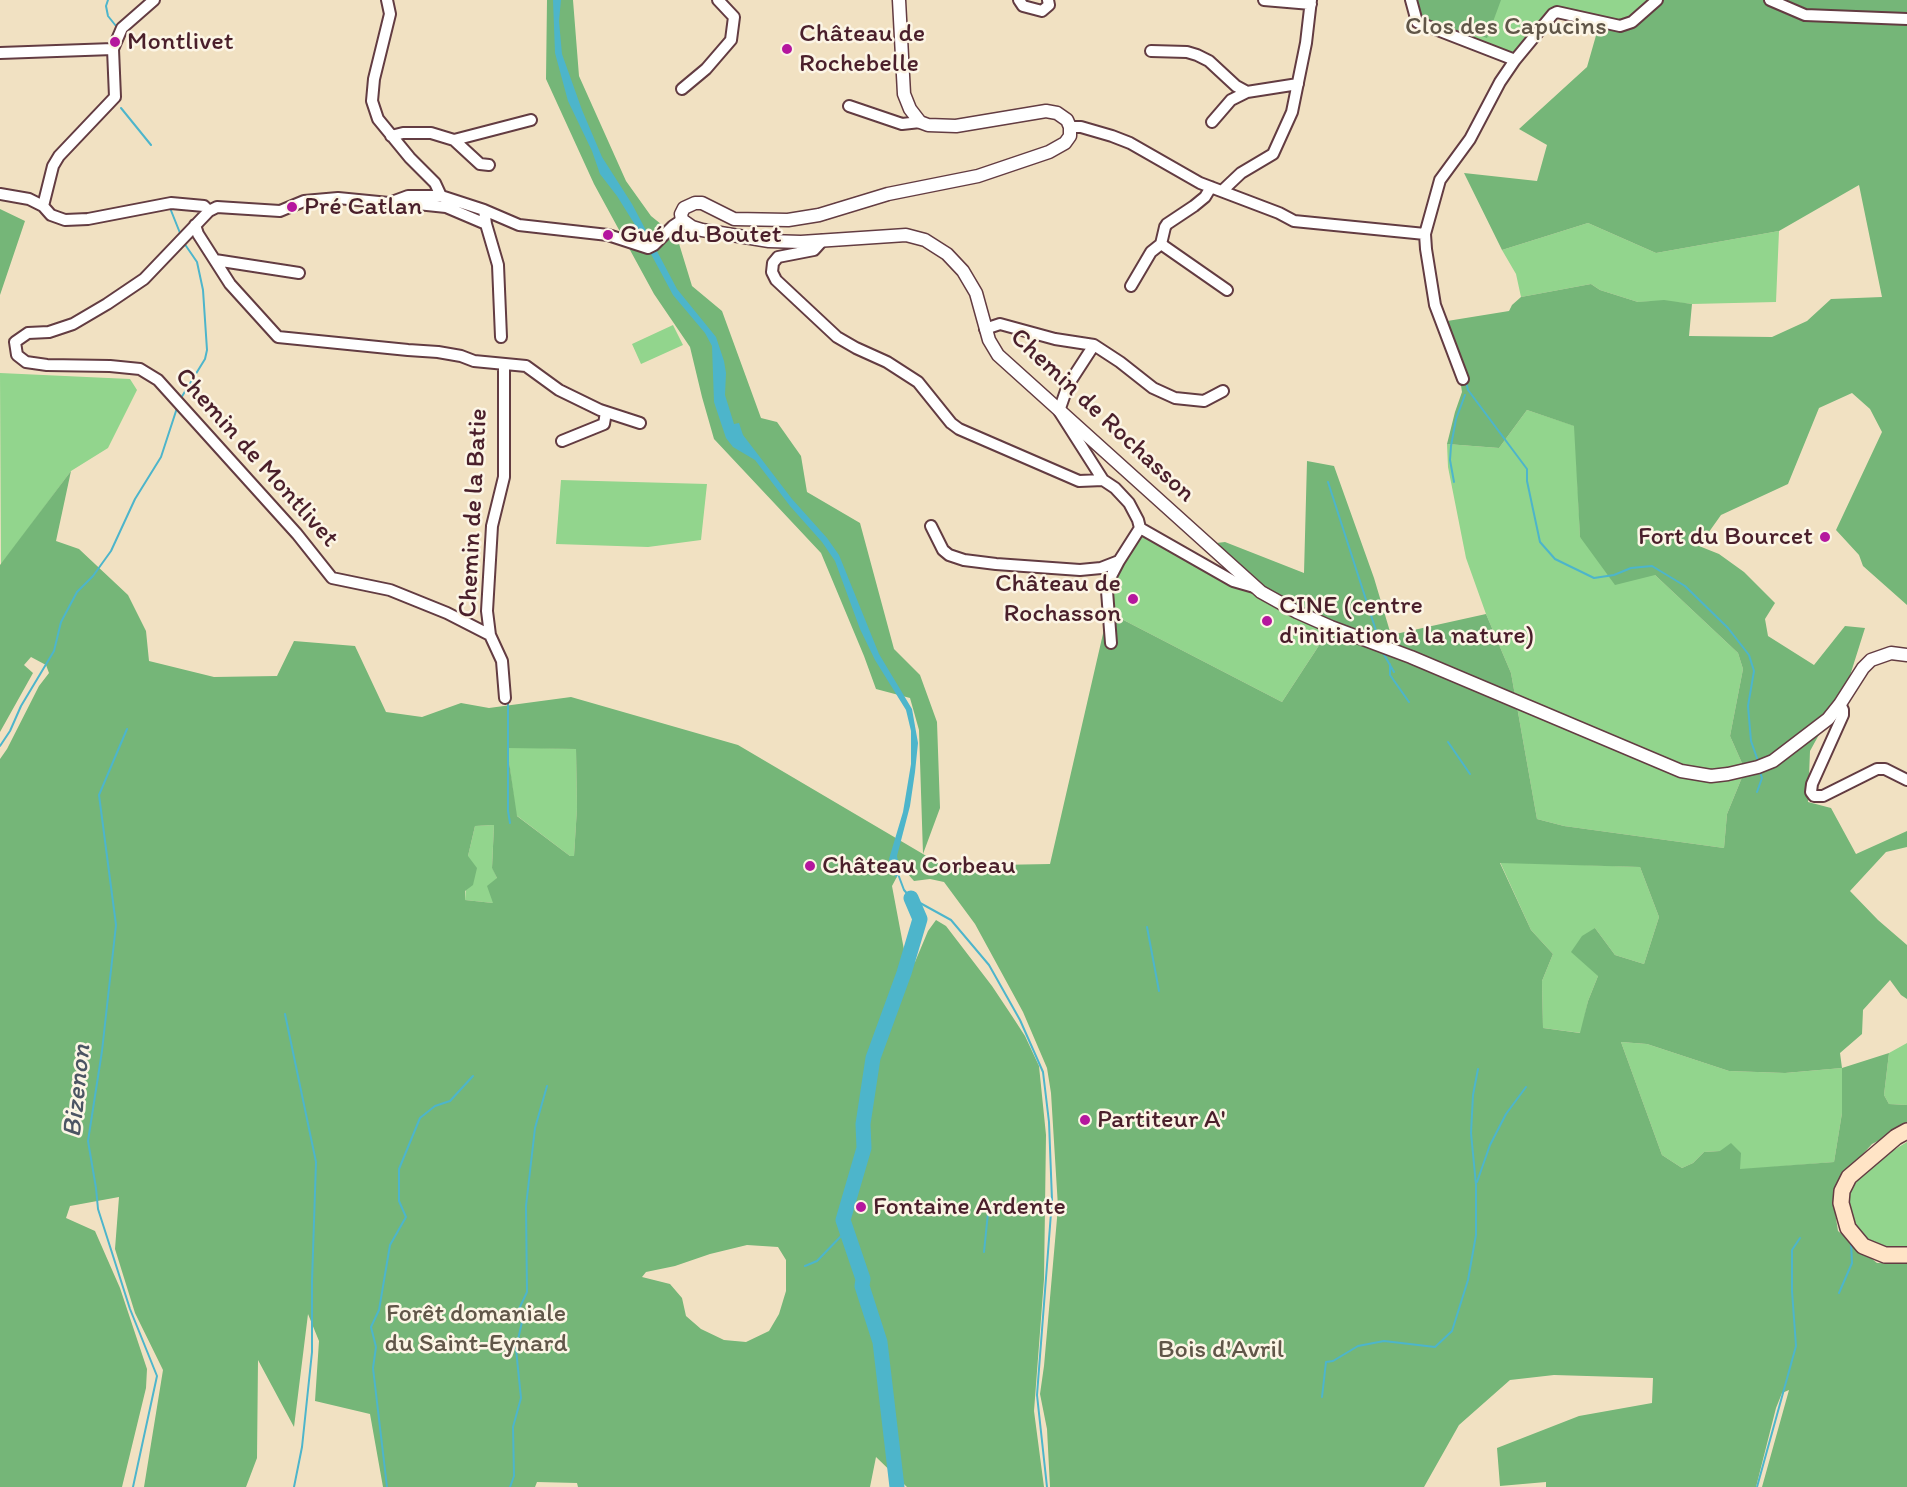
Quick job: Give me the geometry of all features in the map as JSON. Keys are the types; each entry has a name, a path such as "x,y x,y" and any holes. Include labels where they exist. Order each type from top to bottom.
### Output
{"main road":[{"path":"1907,1131 1896,1137 1849,1177 1840,1198 1844,1219 1858,1242 1868,1250 1881,1254 1907,1255"}],"street":[{"path":"43,206 53,166 59,156 115,97 113,49 122,28 154,0"},
{"path":"387,0 390,14 374,79 372,101 378,119 435,183 441,196"},
{"path":"682,89 706,69 731,40 734,17 718,0"},
{"path":"899,0 904,94 910,109 920,122"},
{"path":"1019,0 1023,6 1042,11 1049,5 1048,0"},
{"path":"1222,191 1240,173 1273,154 1292,112 1306,43 1311,2 1264,0"},
{"path":"1411,0 1417,22 1515,60"},
{"path":"1463,379 1435,305 1428,270 1425,234 1440,180 1470,139 1500,82 1549,18 1557,12 1620,26 1632,22 1657,0"},
{"path":"1770,0 1804,15 1907,19"},
{"path":"0,53 113,49"},
{"path":"1151,51 1186,52 1197,55 1209,61 1236,86 1247,92"},
{"path":"1212,122 1231,100 1247,92 1298,84"},
{"path":"0,194 29,199 43,206 51,215 64,220 88,219 171,203 204,206 209,211 217,207 279,212 303,201 338,198 389,203 408,196 441,196 484,210 519,225 608,235 648,248 654,246 682,220 681,214 684,208 695,203 711,207 734,219 788,220 819,215 888,194 958,182 1049,152 1065,143 1070,136 1067,120 1057,113 1046,111 956,126 928,125 920,122 902,124 849,106"},
{"path":"454,140 531,120"},
{"path":"1070,127 1091,129 1130,143 1181,174 1301,223 1425,234"},
{"path":"391,136 403,133 430,133 454,140 480,164 489,165"},
{"path":"1131,286 1151,252 1161,244 1167,224 1205,197 1211,187"},
{"path":"398,207 408,203 446,207 486,224"},
{"path":"484,210 498,265 501,338"},
{"name":"Chemin de Montlivet","path":"209,211 144,279 74,324 50,332 28,333 15,342 17,355 26,362 47,365 140,369 158,380 297,534 332,578 390,590 447,613 490,634"},
{"name":"Chemin de Rochasson","path":"682,220 702,230 769,241 906,235 925,240 947,254 963,271 976,293 989,340 998,355 1254,587 1297,612 1331,627 1429,664 1681,771 1696,775 1728,774 1773,761 1813,732 1840,704 1863,668 1871,660 1891,653 1907,655"},
{"path":"195,225 198,234 230,284 278,337 438,352 474,361 526,366 559,390 606,412 640,423"},
{"path":"823,240 814,250 783,254 775,260 772,267 773,276 816,319 842,340 886,362 918,382 951,423 959,429 1079,481 1103,480"},
{"path":"1161,244 1227,290"},
{"path":"215,260 299,273"},
{"path":"986,329 999,324 1055,339 1094,345 1153,388 1174,398 1204,402 1223,391"},
{"path":"1094,345 1068,385 1059,411 1103,480 1115,488 1129,503 1140,528 1233,581 1254,587"},
{"name":"Chemin de la Batie","path":"504,364 504,477 492,526 487,611 490,634 502,661 506,698"},
{"path":"562,441 604,424 606,412"},
{"path":"931,526 943,550 949,555 964,560 1080,570 1101,568 1119,561"},
{"path":"1111,643 1108,582 1140,528"},
{"path":"1840,704 1843,715 1812,784 1811,792 1814,796 1823,796 1876,769 1886,769 1907,780"}],"green space":[{"path":"547,0 573,0 579,76 626,181 651,216 677,237 692,286 722,311 761,418 777,422 801,456 807,492 860,523 894,649 920,675 937,722 940,808 923,854 919,730 910,698 876,689 821,553 714,439 690,347 654,294 594,184 546,79"},
{"name":"Clos des Capucins","path":"1411,0 1657,0 1620,26 1557,12 1518,55 1417,22"},
{"path":"1411,0 1501,0 1487,38 1468,31 1464,41 1417,22"},
{"path":"1657,0 1907,0 1907,605 1863,566 1859,555 1836,530 1882,432 1870,409 1852,393 1819,408 1788,484 1721,515 1699,546 1719,554 1744,572 1775,603 1765,619 1768,636 1814,665 1845,626 1865,628 1848,682 1810,751 1808,802 1831,808 1856,854 1907,831 1907,847 1886,852 1850,891 1907,945 1907,999 1901,995 1890,980 1863,1010 1862,1034 1840,1053 1842,1068 1889,1053 1884,1095 1889,1104 1907,1105 1907,1126 1872,1144 1840,1179 1836,1188 1835,1212 1838,1231 1877,1263 1907,1264 1907,1487 1762,1487 1789,1390 1782,1393 1776,1408 1756,1487 1546,1487 1546,1482 1500,1486 1497,1448 1579,1416 1652,1403 1653,1378 1554,1375 1510,1380 1459,1425 1424,1487 1050,1487 1047,1429 1040,1394 1058,1207 1051,1093 1047,1068 1023,1012 975,924 944,882 930,879 914,881 906,872 900,871 892,886 905,955 899,977 915,962 928,931 936,920 946,926 1012,1016 1025,1036 1039,1066 1046,1135 1044,1279 1034,1411 1044,1487 907,1487 876,1457 870,1487 578,1487 577,1483 537,1482 535,1487 383,1487 370,1414 315,1401 319,1341 308,1314 294,1427 258,1360 257,1458 246,1487 144,1487 163,1370 135,1313 115,1249 119,1197 70,1206 66,1218 95,1231 120,1288 147,1369 146,1388 122,1487 0,1487 0,759 39,686 49,673 46,665 31,657 24,665 33,673 0,732 0,565 71,471 56,541 79,549 128,595 146,631 149,661 214,677 277,676 294,641 355,646 386,712 422,717 461,703 489,708 571,697 738,745 943,866 1050,864 1108,612 1282,702 1331,627 1297,612 1208,544 1225,542 1304,573 1307,461 1334,466 1374,578 1391,635 1486,614 1511,673 1537,819 1564,826 1724,848 1727,814 1745,770 1730,736 1743,669 1738,653 1655,575 1615,585 1580,537 1574,426 1527,410 1499,448 1447,444 1462,392 1459,372 1441,322 1509,311 1521,297 1591,284 1600,290 1638,302 1664,300 1692,304 1689,336 1772,337 1807,321 1831,299 1882,297 1859,185 1779,231 1656,253 1588,223 1502,250 1464,173 1537,181 1547,145 1519,129 1587,67 1599,25 1632,22","holes":["507,748 576,749 577,808 574,856 570,856 517,816","494,825 492,868 497,878 487,886 493,903 465,900 465,891 473,885 477,868 468,856 475,826","1500,863 1640,867 1659,917 1644,964 1615,955 1595,928 1582,936 1571,952 1598,976 1588,1001 1580,1033 1543,1028 1542,981 1553,954 1531,930","1621,1042 1647,1044 1729,1071 1785,1073 1842,1068 1842,1113 1834,1162 1740,1169 1741,1153 1731,1143 1720,1151 1704,1152 1693,1163 1682,1168 1662,1155","747,1245 778,1247 786,1260 786,1291 779,1314 769,1331 746,1342 724,1340 701,1329 686,1316 682,1298 670,1284 642,1277 646,1272"]},
{"path":"0,209 25,221 0,295"},
{"path":"1588,223 1656,253 1779,231 1776,302 1692,304 1664,301 1638,302 1600,290 1591,284 1521,297 1516,274 1502,250"},
{"path":"673,325 683,345 641,364 632,344"},
{"path":"0,373 130,379 137,390 108,448 71,471 1,565"},
{"path":"1527,410 1575,426 1580,537 1655,575 1738,653 1743,669 1730,736 1745,770 1727,814 1724,848 1564,826 1537,819 1511,673 1466,558 1448,467 1447,444 1499,448"},
{"path":"561,480 707,484 701,540 648,547 556,544"},
{"path":"1140,528 1331,627 1282,702 1108,612 1107,591"},
{"path":"507,747 576,749 577,808 574,856 570,856 516,815"},
{"path":"494,825 492,867 497,878 493,903 465,900 468,856 475,826"},
{"path":"1500,862 1640,867 1659,917 1644,964 1615,955 1595,928 1598,976 1588,1001 1581,1033 1543,1028 1542,981 1553,954 1531,930"},
{"path":"1621,1042 1647,1044 1729,1071 1785,1073 1842,1068 1842,1113 1834,1162 1739,1170 1720,1151 1704,1152 1693,1163 1682,1168 1662,1155"},
{"path":"1907,1043 1907,1105 1889,1104 1884,1095 1889,1053"},
{"path":"1907,1142 1907,1248 1885,1248 1864,1241 1846,1216 1847,1187 1871,1164"}],"water":[{"path":"553,0 561,0 559,21 562,54 602,157 632,204 677,289 716,337 724,361 725,395 734,424 739,423 743,435 839,555 879,654 912,709 918,743 910,806 897,856 900,871 896,878 889,859 903,812 911,764 911,731 906,710 875,660 860,629 835,561 755,460 733,447 726,438 714,402 712,346 705,333 673,295 637,228 600,174 592,151 568,101 555,53"}],"waterway":[{"path":"108,0 106,6 108,16 116,26"},
{"path":"121,108 151,145"},
{"path":"170,208 180,233"},
{"path":"181,398 205,359 207,350 203,290 197,262 184,243"},
{"path":"1466,382 1468,390 1527,469 1527,481 1540,542 1555,559 1594,578 1614,575 1631,568 1652,566 1685,586 1728,628 1749,655 1754,671 1748,706 1751,741 1758,761"},
{"path":"1454,482 1450,460 1451,446 1456,419 1465,395"},
{"path":"0,746 54,651 61,622 77,592 93,576 111,551 135,499 161,457 177,408"},
{"path":"1328,482 1379,640"},
{"path":"1382,651 1394,672"},
{"path":"1390,664 1390,675 1409,702"},
{"path":"508,700 508,811 510,823"},
{"name":"Bizenon","path":"127,729 99,795 116,925 102,1051 88,1141 98,1209 130,1309 157,1376 133,1487"},
{"path":"1448,742 1470,774"},
{"path":"1757,792 1762,778 1760,772"},
{"path":"898,874 904,890 911,898 951,920 989,965 1020,1020 1043,1072 1049,1122 1052,1200 1037,1395 1047,1487"},
{"path":"897,1487 880,1342 862,1286 863,1279 843,1220 864,1148 863,1124 873,1058 904,973 920,919 911,898"},
{"path":"1147,927 1159,991"},
{"path":"285,1014 316,1162 312,1352 302,1447 294,1487"},
{"path":"1322,1397 1326,1362 1333,1361 1358,1346 1384,1341 1435,1347 1452,1331 1468,1280 1476,1235 1476,1185 1471,1133 1473,1095 1478,1069"},
{"path":"387,1487 373,1368 376,1347 371,1327 379,1310 390,1245 406,1217 399,1201 399,1169 420,1118 435,1106 450,1101 473,1076"},
{"name":"Bizenon","path":"510,1487 514,1476 513,1427 521,1398 516,1349 523,1317 519,1309 527,1292 526,1206 535,1128 547,1086"},
{"path":"1477,1182 1490,1145 1506,1114 1526,1087"},
{"path":"984,1252 989,1203"},
{"path":"805,1266 817,1261 846,1231"},
{"path":"1757,1487 1796,1346 1792,1250 1800,1238"},
{"path":"1839,1293 1852,1263 1851,1242"}],"place":[{"name":"Montlivet","path":"115,42"},
{"name":"Château de Rochebelle","path":"787,49"},
{"name":"Pré Catlan","path":"292,207"},
{"name":"Gué du Boutet","path":"608,235"},
{"name":"Fort du Bourcet","path":"1825,537"},
{"name":"Château de Rochasson","path":"1133,599"},
{"name":"CINE (centre d'initiation à la nature)","path":"1267,621"},
{"name":"Château Corbeau","path":"810,866"},
{"name":"Partiteur A'","path":"1085,1120"},
{"name":"Fontaine Ardente","path":"861,1207"}],"park label":[{"name":"Forêt domaniale du Saint-Eynard","path":"476,1329"},
{"name":"Bois d'Avril","path":"1221,1350"}]}
